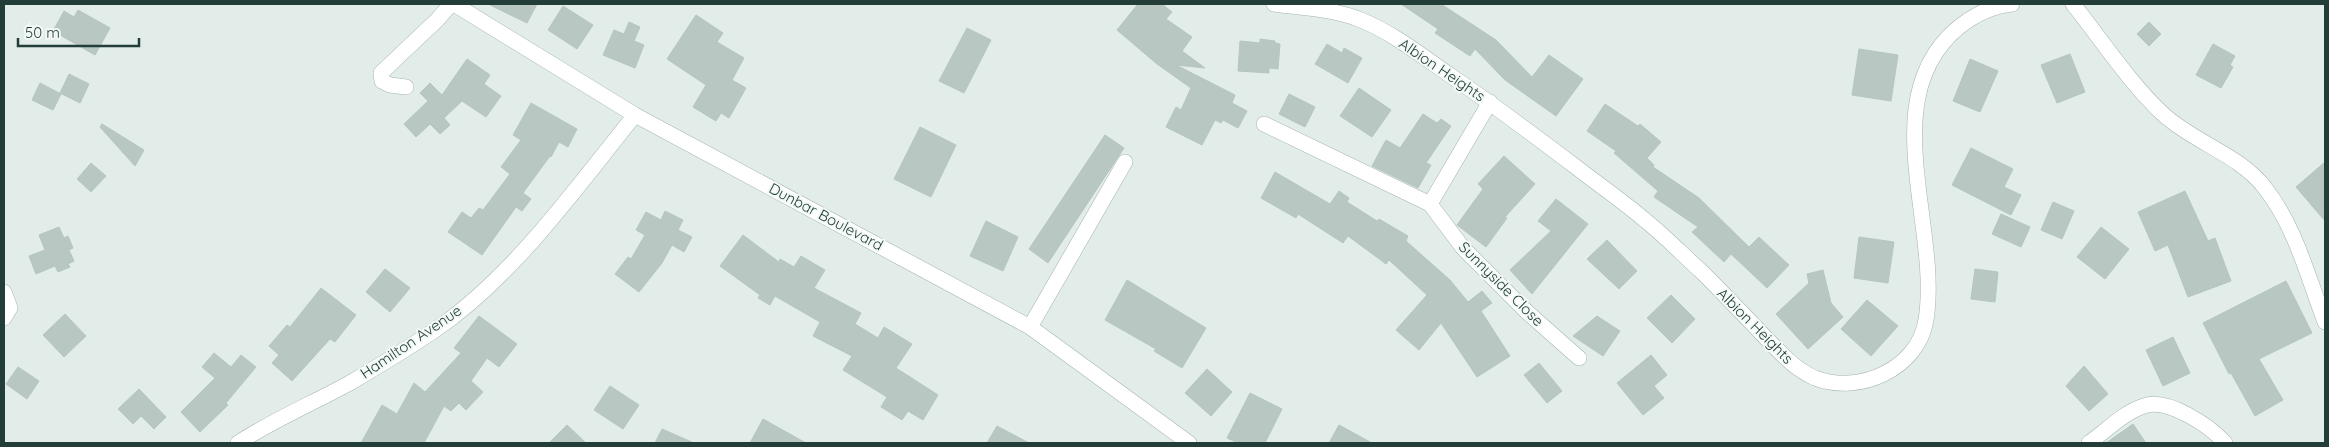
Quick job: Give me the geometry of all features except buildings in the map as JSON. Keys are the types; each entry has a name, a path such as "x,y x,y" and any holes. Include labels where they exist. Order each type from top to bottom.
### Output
{"street":[{"path":"406,87 390,85 382,81 381,73 452,4"},
{"name":"Dunbar Boulevard","path":"452,4 635,115 1030,327 1188,443"},
{"name":"Albion Heights","path":"1274,4 1359,19 1390,35 1490,102 1647,221 1711,281 1793,366 1815,378 1835,383 1856,383 1878,377 1895,368 1911,352 1924,330 1930,296 1928,256 1913,134 1916,100 1926,68 1944,39 1970,18 2001,5 2012,4"},
{"path":"2073,4 2165,116 2239,164 2264,186 2283,213 2325,322"},
{"path":"1430,204 1490,102"},
{"name":"Hamilton Avenue","path":"238,443 262,427 348,384 428,334 486,290 544,225 635,115"},
{"name":"Sunnyside Close","path":"1264,124 1430,204 1463,248 1526,312 1579,358"},
{"path":"1030,327 1125,162"},
{"path":"4,292 10,308 4,318"},
{"path":"2089,443 2144,405 2162,405 2189,416 2210,428 2225,443"}]}
